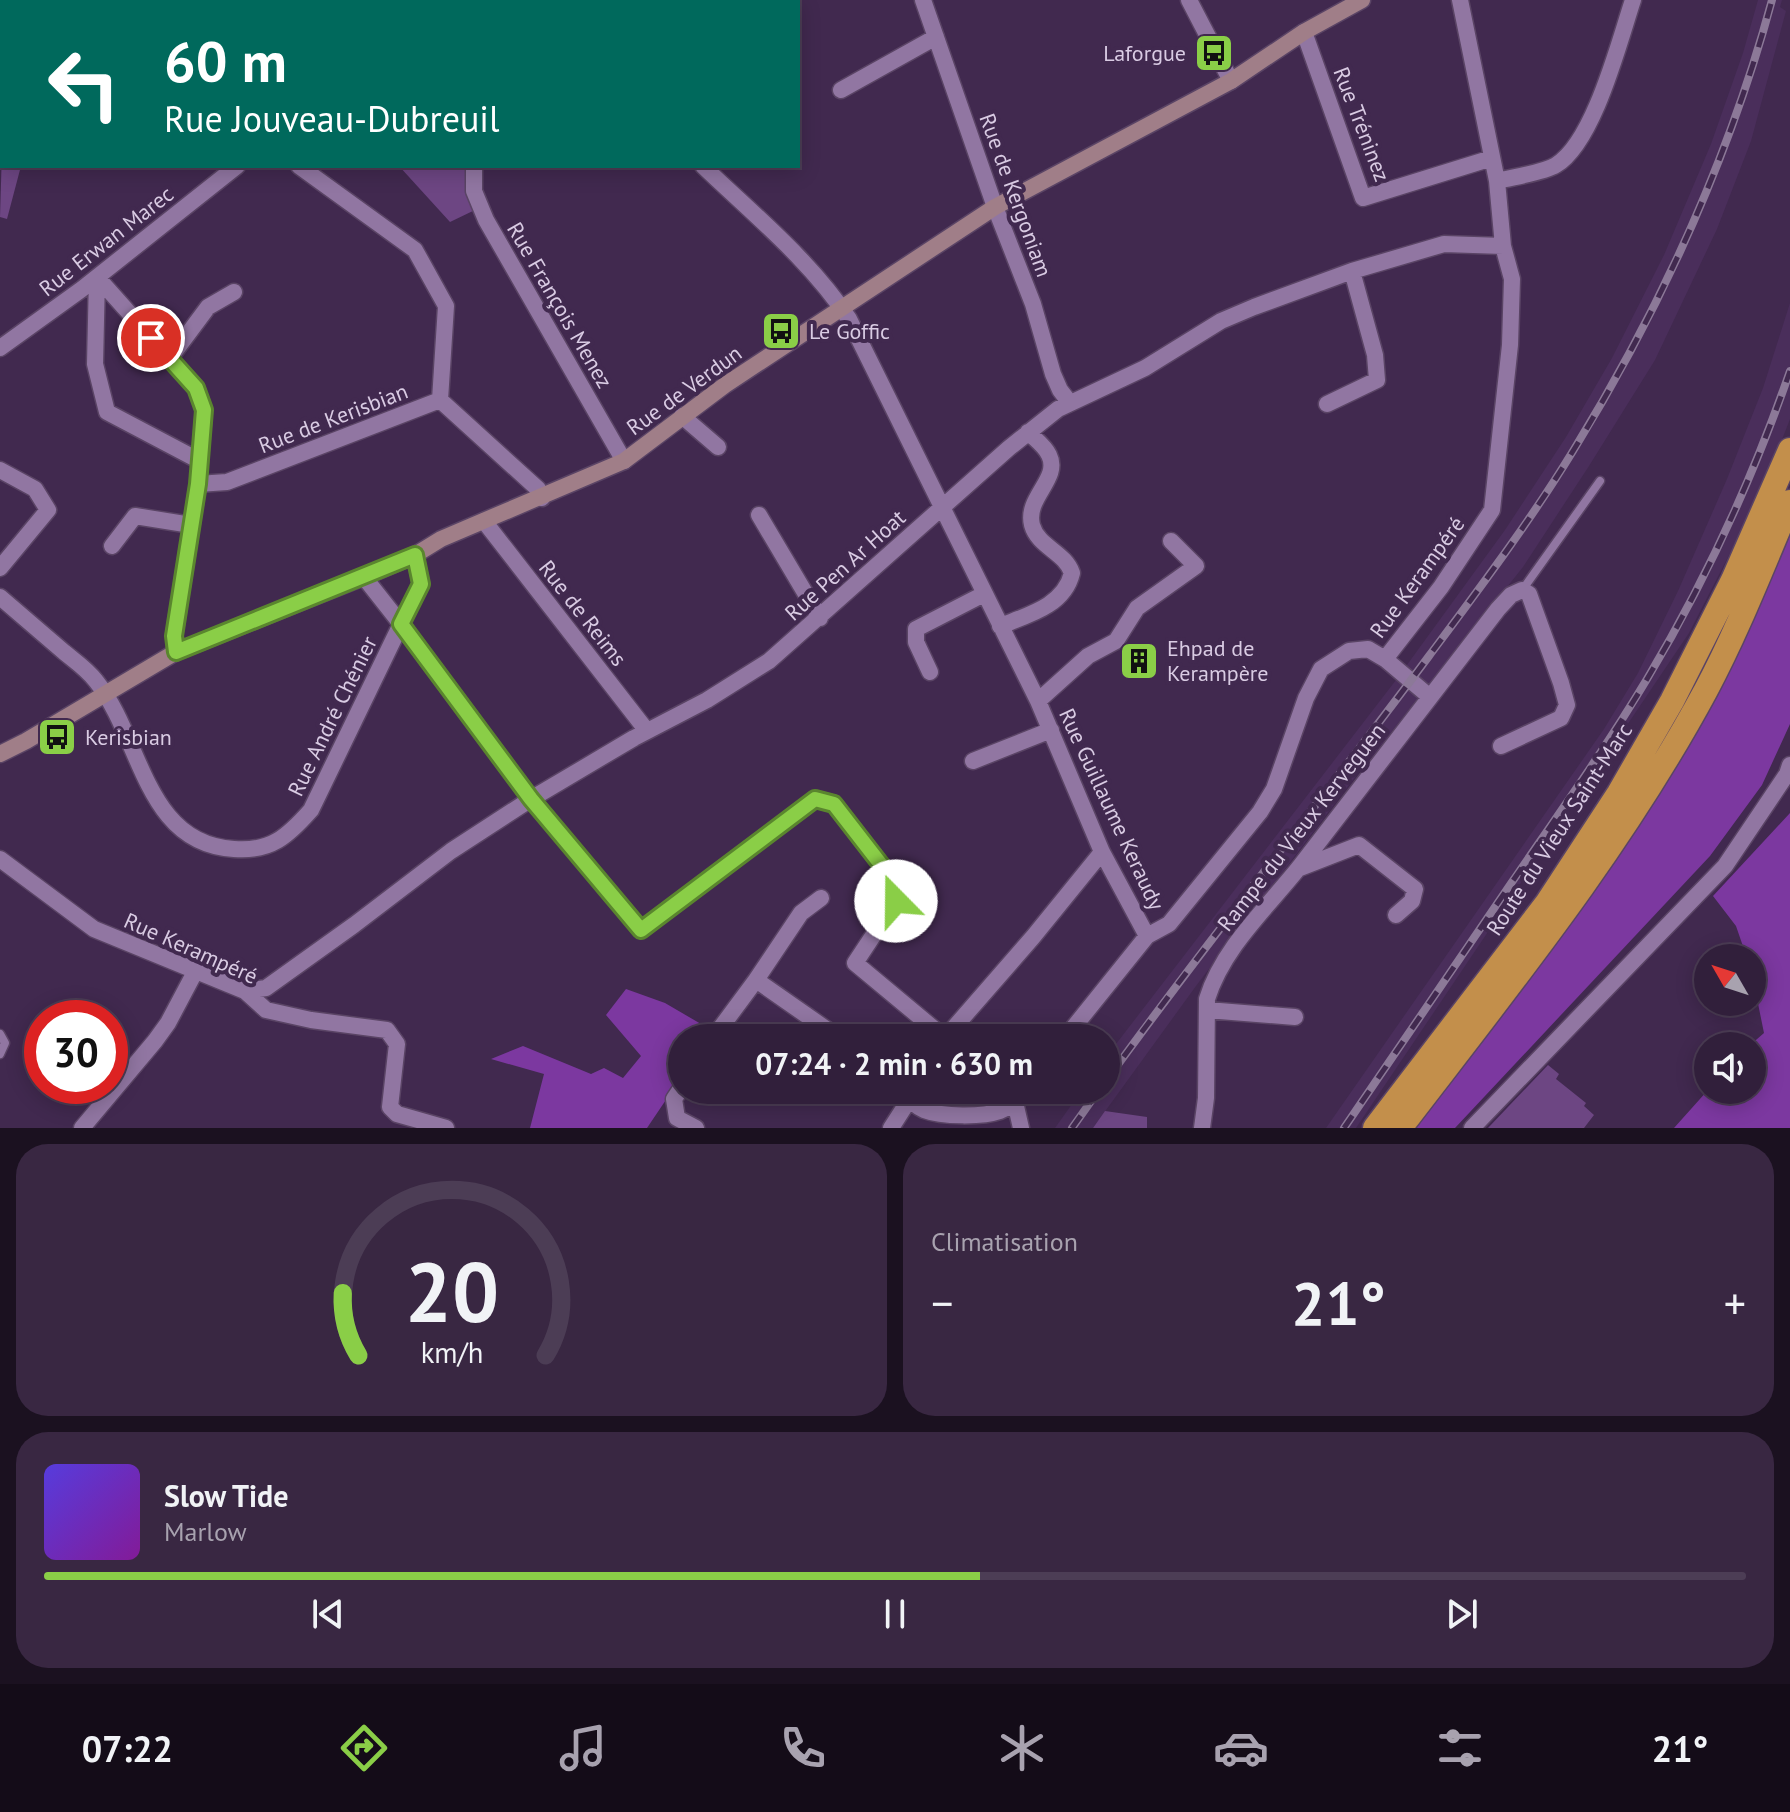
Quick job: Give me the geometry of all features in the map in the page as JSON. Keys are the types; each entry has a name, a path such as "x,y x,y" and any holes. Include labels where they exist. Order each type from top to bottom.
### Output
{"highway":[{"name":"Route du Vieux Saint-Marc","path":"1375,1128 1547,903 1619,793 1672,701 1733,580 1790,450"},
{"name":"Route du Vieux Saint-Marc","path":"1400,1128 1572,903 1646,792 1706,689 1790,502"}],"street":[{"name":"Rue de Kergoniam","path":"923,0 995,207 1033,304 1053,374 1070,403"},
{"path":"1189,0 1231,81"},
{"name":"Rue de Verdun","path":"0,754 176,652 364,577 415,555 441,539 624,461 725,385 995,207 1231,81 1304,32 1362,0"},
{"name":"Rue Kerampéré","path":"1076,1024 1147,936 1169,924 1260,812 1274,789 1306,698 1321,669 1349,651 1368,649 1385,659 1441,587 1492,510 1510,345 1512,279 1503,246 1497,181 1460,0"},
{"path":"1497,181 1556,165 1582,138 1602,92 1633,0"},
{"name":"Rue Tréninez","path":"1304,32 1363,198 1492,158"},
{"path":"841,90 936,37"},
{"name":"Rue Erwan Marec","path":"0,348 97,277 234,168"},
{"path":"302,168 415,250 446,306 440,400"},
{"name":"Rue François Menez","path":"474,168 474,191 486,220 624,461"},
{"name":"Rue Guillaume Keraudy","path":"705,168 803,263 841,308 1038,701 1102,852 1147,936"},
{"name":"Rue Pen Ar Hoat","path":"245,991 266,988 451,851 531,799 749,675 820,618 1028,432 1070,403 1145,368 1235,314 1352,271 1444,244 1503,246"},
{"path":"1327,404 1377,380 1375,355 1352,271"},
{"path":"97,277 196,388 204,410 198,484 174,636 176,652"},
{"path":"97,277 95,364 107,412 198,460"},
{"path":"170,358 208,307 234,292"},
{"name":"Rue de Kerisbian","path":"198,484 227,482 440,400 538,489 542,498"},
{"path":"682,416 718,447"},
{"path":"1000,626 1050,604 1067,585 1072,573 1067,562 1036,534 1032,524 1032,503 1048,480 1052,463 1045,450 1028,432"},
{"path":"0,470 35,489 48,510 0,568"},
{"path":"759,515 820,618"},
{"path":"112,546 135,516 191,525"},
{"name":"Rue de Reims","path":"484,521 647,731"},
{"name":"Rue Guillaume Keraudy","path":"1038,701 1088,656 1116,641 1137,608 1196,566 1171,541"},
{"name":"Rue André Chénier","path":"0,597 95,679 156,800 176,827 213,848 251,850 270,845 291,833 311,810 421,584 415,555"},
{"path":"364,577 531,799 641,930 815,799 834,804 889,875 896,901 855,963 945,1038 1102,852"},
{"path":"1501,746 1561,718 1567,705 1529,594 1522,590"},
{"name":"Rampe du Vieux Kerveguen","path":"1202,1128 1206,1098 1207,1010 1211,985 1244,933 1298,869 1498,609 1511,595 1522,590"},
{"path":"930,672 916,642 916,629 984,594"},
{"path":"1385,659 1430,697"},
{"path":"973,761 1051,730"},
{"path":"1472,1128 1725,866 1789,771"},
{"path":"1298,869 1359,845 1415,889 1412,901 1396,915"},
{"name":"Rue Kerampéré","path":"0,859 94,929 245,991 266,1010 311,1020 387,1030 397,1044 390,1107 397,1114 446,1128"},
{"path":"723,1024 801,913 821,898"},
{"path":"82,1128 155,1041 195,972"},
{"path":"756,980 819,1024"},
{"path":"1207,1010 1295,1017"},
{"path":"675,1104 677,1118 696,1128"},
{"path":"891,1128 900,1104"},
{"path":"916,1104 926,1111 964,1116 1000,1111 1009,1104"},
{"path":"1020,1104 1021,1128"}],"lane":[{"path":"1522,590 1600,481"},
{"path":"0,1034 5,1043 0,1054"}],"shaded area":[{"path":"1758,0 1782,0 1780,7 1786,11 1751,141 1717,229 1655,360 1523,567 1345,790 1120,1091 1120,1039 1396,680 1505,530 1566,437 1612,358 1664,255 1711,144"},
{"path":"1,168 20,168 7,219 0,217"},
{"path":"401,168 472,168 477,209 450,222"},
{"path":"1790,303 1790,419 1762,491 1689,633 1356,1128 1326,1128 1604,729 1638,673 1727,479 1763,388"},
{"path":"1790,528 1790,724 1762,785 1710,856 1455,1128 1414,1128 1639,823 1697,732 1759,604"},
{"path":"1790,813 1790,1128 1674,1128 1695,1104 1766,1104 1766,1032 1761,1016 1766,1016 1766,944 1742,944 1736,926 1713,896"},
{"path":"626,989 665,1003 701,1024 668,1024 668,1097 647,1128 530,1128 544,1074 491,1059 523,1046 591,1074 604,1068 623,1078 641,1056 606,1015"},
{"path":"1548,1065 1559,1074 1556,1079 1586,1103 1584,1106 1594,1115 1584,1128 1488,1128"},
{"path":"1072,1104 1110,1104 1093,1128 1055,1128"},
{"path":"1105,1111 1147,1117 1147,1128 1093,1128"}],"railway":[{"path":"1120,1062 1466,606 1573,451 1634,344 1689,233 1735,118 1772,0"},
{"path":"1344,1128 1581,782 1647,679 1689,605 1726,529 1790,371"},
{"path":"1072,1128 1089,1104"}],"place":[{"name":"Laforgue","path":"1214,53"},
{"name":"Le Goffic","path":"781,331"},
{"name":"Ehpad de Kerampère","path":"1139,661"},
{"name":"Kerisbian","path":"57,737"}],"route":[{"path":"151,338 196,388 204,410 198,484 174,636 176,652 415,555 421,584 401,624 531,799 641,930 653,924 815,799 834,804 889,875 896,901"}]}
